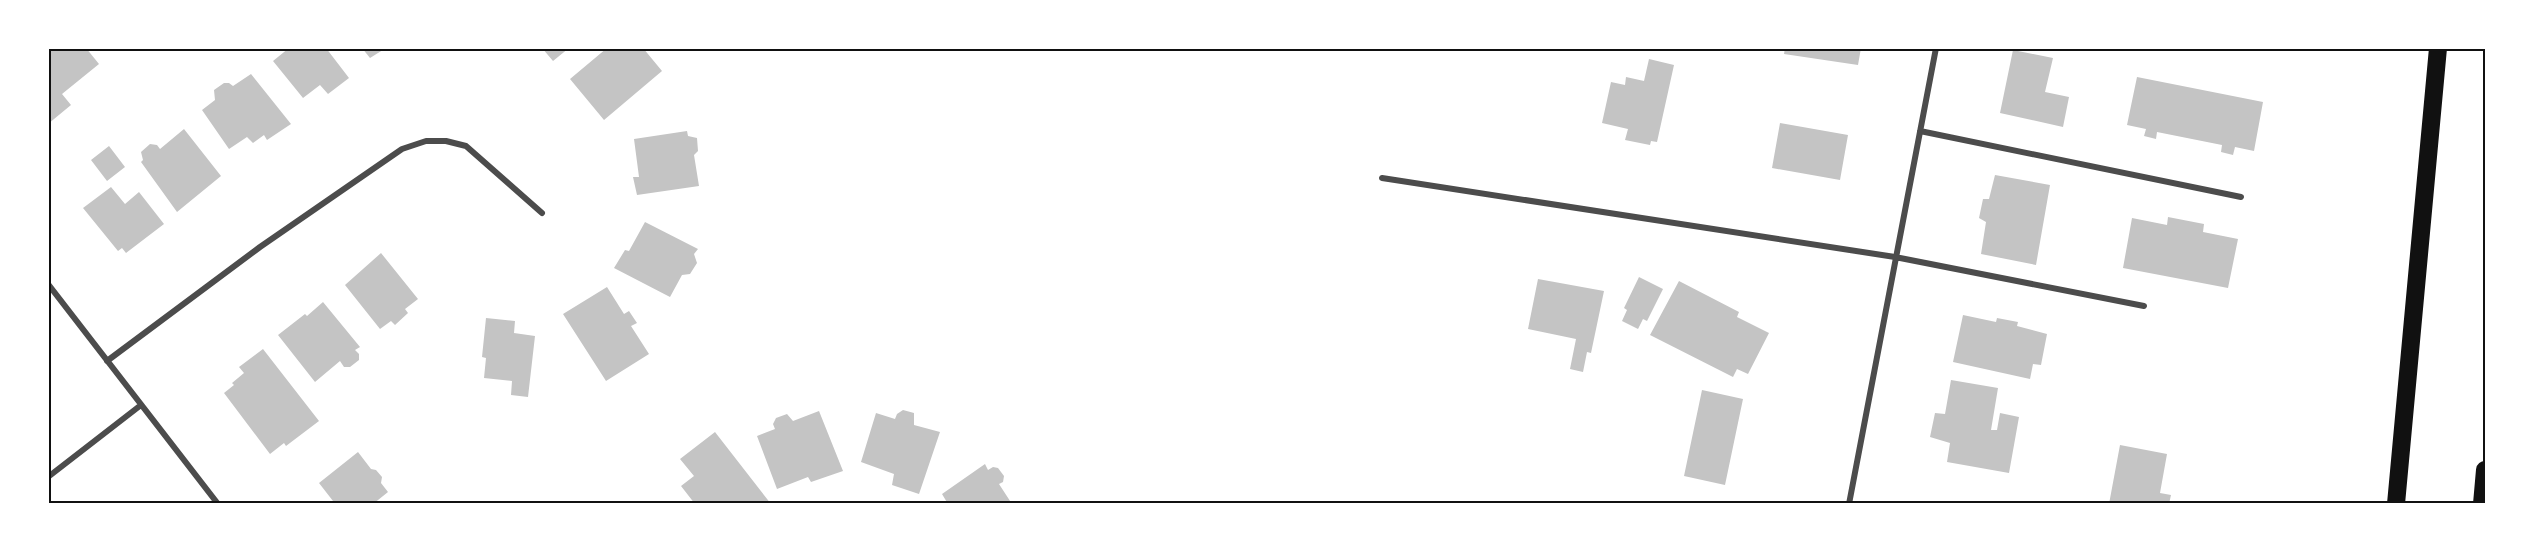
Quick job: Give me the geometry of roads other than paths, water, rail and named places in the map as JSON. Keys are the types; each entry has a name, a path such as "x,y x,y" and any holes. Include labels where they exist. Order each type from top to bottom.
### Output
{"highway":[{"path":"2396,504 2438,48"},
{"path":"2482,504 2485,470"}],"street":[{"path":"1849,504 1936,48"},
{"path":"1920,131 2241,196"},
{"path":"107,361 260,247 402,149 426,141 446,141 466,146 542,213"},
{"path":"1382,178 1895,257 2144,306"},
{"path":"48,284 218,504"},
{"path":"48,477 141,405"}]}
